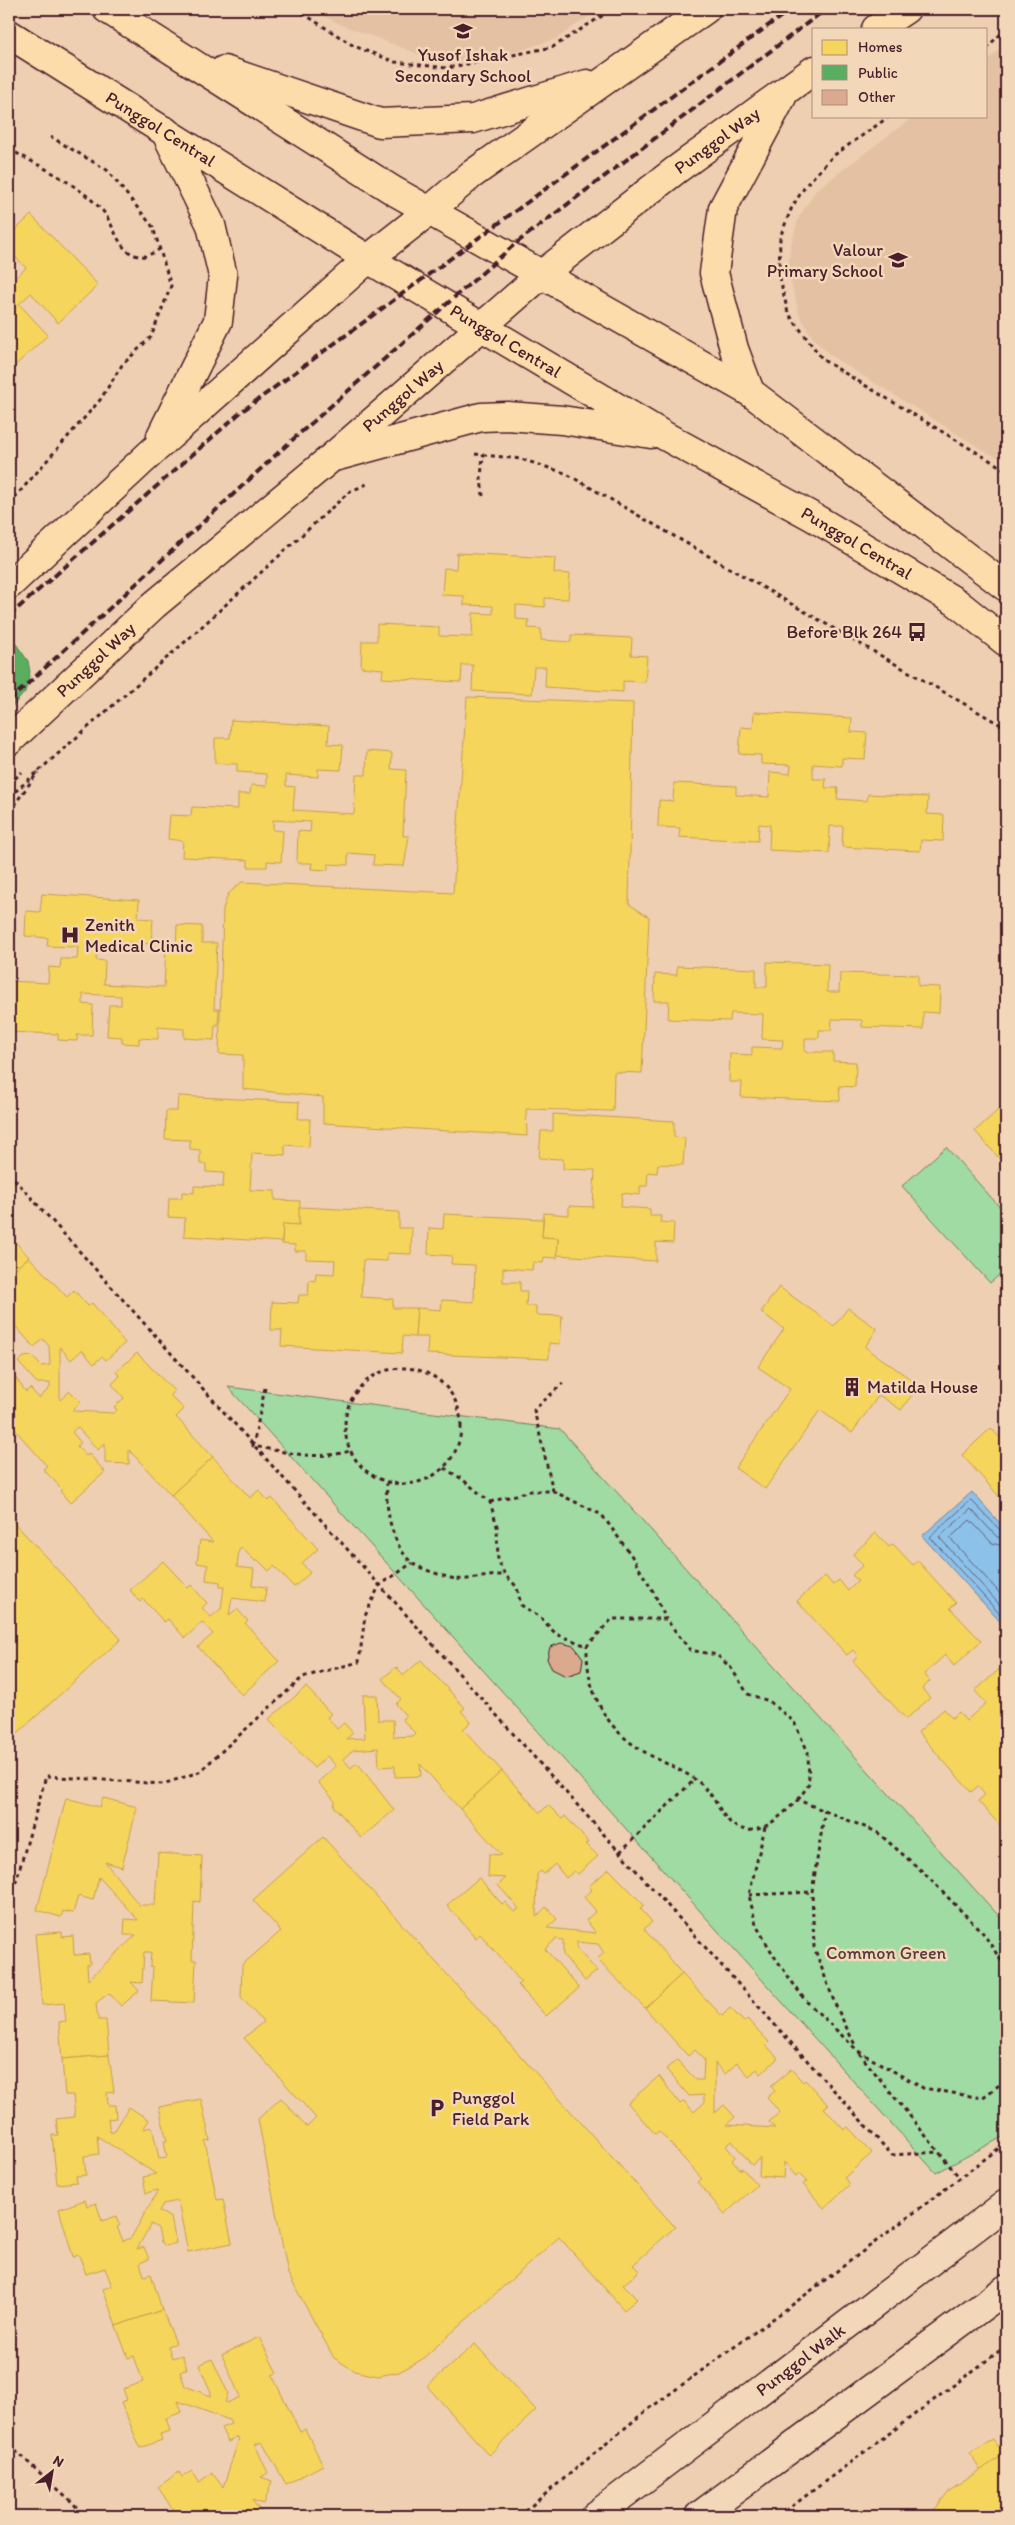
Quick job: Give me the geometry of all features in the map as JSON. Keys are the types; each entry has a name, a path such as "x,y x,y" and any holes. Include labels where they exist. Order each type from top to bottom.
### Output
{"main road":[{"path":"107,9 429,211 750,392 1006,587"},
{"path":"9,585 154,450 368,259 429,211 471,174 706,9"},
{"path":"878,28 906,9"},
{"name":"Punggol Central","path":"9,34 368,259 665,436 813,517 948,597 1006,642"},
{"path":"184,57 380,123 473,119 610,77"},
{"name":"Punggol Way","path":"9,741 154,605 331,458 541,275 786,89 812,71"},
{"path":"750,392 734,349 714,273 723,208 744,165 786,89"},
{"path":"154,450 218,321 223,276 211,225 165,131"},
{"path":"331,458 481,417 562,420 665,436"}],"street":[{"name":"Punggol Walk","path":"595,2516 1006,2204"},
{"path":"699,2516 1006,2289"}],"path":[{"path":"296,9 354,46 395,62 447,68 553,47 612,9"},
{"path":"988,46 1006,28"},
{"path":"887,118 833,156 806,184 792,207 780,236 779,274 788,313 823,360 1006,470"},
{"path":"9,504 100,400 122,365 151,337 171,286 153,227 107,170 51,137"},
{"path":"9,149 82,190 103,211 115,228 120,245 134,255 144,257 160,249"},
{"path":"467,454 521,459 565,473 1006,728"},
{"path":"482,496 483,455"},
{"path":"9,797 43,765 186,641 350,492 374,482"},
{"path":"9,812 43,765"},
{"path":"9,1173 892,2155 939,2152"},
{"path":"395,1369 413,1369 430,1375 444,1386 455,1401 460,1418 460,1437 454,1454 444,1468 431,1477 417,1483 387,1482 372,1476 359,1464 350,1451 345,1424 351,1398 363,1384 378,1374 395,1369"},
{"path":"553,1491 534,1410 563,1383"},
{"path":"253,1446 265,1388"},
{"path":"253,1446 303,1456 329,1457 350,1451"},
{"path":"444,1468 462,1479 490,1502 497,1526 498,1561 505,1575 517,1587 521,1605 540,1617 556,1634 587,1646"},
{"path":"387,1482 385,1504 399,1544 412,1563 455,1579 489,1574 505,1575"},
{"path":"490,1502 530,1491 553,1491 602,1515 631,1554 654,1593 666,1619 690,1650 716,1655 731,1668 748,1694 769,1702 794,1722 808,1752 809,1784 798,1800 765,1827 748,1830 733,1825 719,1811 706,1789 694,1780 642,1751 622,1735 602,1714 587,1665 587,1646 612,1619 666,1619"},
{"path":"9,1906 46,1776 163,1784 199,1772 304,1677 359,1662 365,1616 379,1586 412,1563"},
{"path":"620,1852 694,1780"},
{"path":"798,1800 825,1809 877,1832 923,1872 983,1933 1006,1968"},
{"path":"825,1809 812,1892 814,1946 835,2004 858,2052 923,2088 982,2098 1006,2080"},
{"path":"765,1827 749,1895 756,1925 774,1956 804,1999 858,2052 959,2177"},
{"path":"749,1895 812,1892"},
{"path":"519,2516 642,2414 792,2305 1006,2143"},
{"path":"779,2516 1006,2346"},
{"path":"9,2444 85,2516"}],"shaded area":[{"name":"Yusof Ishak Secondary School","path":"312,9 599,9 556,39 484,61 434,60 337,23"},
{"name":"Valour Primary School","path":"1006,43 1006,460 988,453 831,356 813,338 799,314 788,271 790,248 798,219 816,190 911,118 988,118 988,60"}],"green space":[{"path":"946,1147 1006,1214 1006,1269 990,1283 902,1186"},
{"name":"Common Green","path":"228,1387 560,1429 1006,1924 1006,2135 936,2173"}],"water":[{"path":"972,1492 1006,1530 1006,1628 922,1536"}],"building: Homes":[{"path":"31,215 98,285 58,323 31,293 19,304 48,335 9,371 9,275 13,280 26,268 9,250 9,236"},
{"path":"457,553 555,558 554,573 570,574 568,599 545,598 545,607 516,605 516,619 529,620 528,628 541,629 541,640 571,642 571,635 632,638 631,655 647,656 645,682 623,681 623,692 545,687 546,667 534,667 532,694 472,691 473,665 462,665 461,682 382,678 383,669 361,667 362,641 377,641 377,624 439,627 439,636 472,637 473,613 493,614 493,606 464,605 464,596 442,595 444,568 456,569"},
{"path":"467,697 633,703 629,904 649,917 642,1073 614,1072 613,1111 526,1109 527,1136 323,1123 323,1097 243,1089 243,1055 219,1054 223,909 228,894 242,882 453,893"},
{"path":"754,712 852,718 851,732 867,733 865,759 842,758 842,766 813,764 813,779 826,779 825,788 838,788 837,799 867,801 868,794 928,797 927,814 944,815 943,841 921,840 920,851 842,847 843,826 830,826 829,853 769,850 770,825 759,824 758,841 679,837 680,828 658,827 659,800 673,801 674,783 736,786 736,795 769,797 770,772 790,774 791,765 761,764 761,755 739,754 741,727 753,728"},
{"path":"231,720 329,726 328,744 343,745 341,770 318,769 318,777 286,775 286,786 295,787 293,810 354,814 356,775 366,775 367,751 392,753 391,769 406,770 403,836 409,836 404,866 373,865 374,855 348,853 348,865 328,864 328,870 311,869 312,863 297,863 298,831 310,832 311,822 273,820 273,830 283,831 281,862 267,861 267,867 248,867 248,860 182,857 183,841 168,839 170,815 191,816 192,807 238,809 238,794 250,794 251,785 267,786 267,774 237,772 237,764 215,763 215,738 230,738"},
{"path":"42,894 139,900 138,918 153,919 151,944 129,942 128,951 97,949 96,960 105,961 104,984 164,987 166,948 176,949 177,925 202,926 202,943 217,943 214,1009 219,1009 218,1025 215,1025 214,1040 184,1038 184,1029 158,1027 158,1039 139,1038 139,1044 122,1043 122,1037 107,1036 109,1005 121,1005 121,996 83,994 83,1004 93,1005 92,1035 77,1035 77,1041 58,1040 58,1034 9,1032 9,981 48,983 49,967 60,968 61,959 77,959 78,947 47,946 48,938 25,936 26,911 40,912"},
{"path":"767,962 828,964 827,992 839,992 840,973 918,975 918,986 940,987 939,1013 923,1012 923,1029 862,1027 862,1020 832,1019 831,1030 819,1030 819,1038 805,1038 805,1052 833,1052 833,1061 856,1062 855,1087 839,1086 840,1101 741,1097 742,1082 729,1082 730,1054 752,1055 752,1047 782,1048 783,1040 762,1039 763,1014 731,1013 730,1021 668,1019 669,1001 654,1001 655,974 677,975 677,966 756,969 756,987 767,987"},
{"path":"178,1096 299,1102 298,1119 310,1119 309,1147 285,1145 285,1155 252,1153 250,1190 275,1191 275,1200 300,1201 299,1225 283,1224 282,1242 184,1236 185,1218 168,1217 169,1198 182,1198 182,1192 194,1193 194,1186 223,1187 224,1173 206,1172 206,1164 200,1164 200,1150 190,1149 190,1140 165,1139 166,1111 177,1111"},
{"path":"1006,1103 1006,1166 975,1131"},
{"path":"553,1114 674,1121 674,1137 685,1138 683,1165 658,1164 657,1173 648,1172 647,1186 640,1186 640,1195 622,1193 621,1207 650,1209 650,1216 661,1216 660,1222 674,1223 673,1243 656,1242 656,1261 557,1255 558,1238 542,1237 544,1213 569,1215 569,1206 593,1207 595,1170 563,1169 563,1159 539,1158 541,1131 553,1131"},
{"path":"299,1207 399,1212 399,1228 412,1228 411,1254 387,1253 387,1261 363,1260 361,1297 393,1299 393,1308 417,1308 415,1337 403,1336 402,1353 281,1346 282,1330 271,1330 272,1302 298,1303 299,1295 308,1295 309,1280 315,1281 316,1273 334,1274 335,1260 306,1259 306,1251 295,1251 295,1245 282,1244 283,1224 299,1225"},
{"path":"444,1214 543,1219 542,1237 558,1238 557,1258 544,1257 543,1263 533,1262 532,1270 503,1268 503,1282 520,1282 520,1291 527,1291 526,1306 536,1306 536,1315 562,1316 560,1344 549,1343 549,1359 427,1354 428,1337 415,1337 417,1308 441,1310 442,1300 474,1302 475,1265 451,1264 452,1256 428,1254 429,1228 443,1229"},
{"path":"9,1235 29,1257 9,1274"},
{"path":"29,1257 67,1297 74,1290 88,1306 92,1303 125,1343 106,1360 102,1356 94,1364 82,1350 71,1360 60,1347 60,1400 70,1391 81,1402 72,1411 113,1413 117,1410 114,1407 124,1398 112,1384 120,1376 116,1372 137,1353 174,1391 170,1395 184,1409 176,1417 213,1457 171,1495 129,1450 129,1464 105,1463 105,1443 98,1450 77,1427 72,1432 81,1443 77,1446 86,1456 89,1454 105,1472 70,1503 60,1491 62,1489 43,1469 47,1466 9,1423 9,1369 26,1392 30,1388 39,1398 50,1388 50,1383 37,1383 18,1362 24,1357 32,1356 41,1366 50,1365 49,1346 43,1339 34,1347 9,1319 9,1274"},
{"name":"Matilda House","path":"779,1287 834,1326 848,1308 877,1329 865,1347 919,1385 901,1410 879,1395 852,1433 820,1410 765,1489 735,1468 790,1389 758,1367 784,1329 761,1312"},
{"path":"991,1428 999,1437 1006,1431 1006,1504 962,1455"},
{"path":"213,1457 250,1498 259,1490 268,1501 272,1498 318,1549 302,1563 310,1573 294,1587 274,1566 269,1571 258,1560 256,1562 241,1547 239,1550 237,1567 254,1569 252,1585 266,1587 265,1602 232,1598 229,1615 237,1609 248,1621 245,1623 279,1661 242,1695 198,1647 213,1634 202,1622 185,1638 168,1619 164,1622 143,1599 140,1602 130,1590 163,1561 188,1588 191,1585 207,1603 202,1608 211,1617 221,1609 224,1587 220,1587 220,1582 206,1580 208,1565 197,1563 200,1540 213,1542 171,1495"},
{"path":"9,1517 121,1639 9,1741"},
{"path":"876,1533 889,1547 893,1544 913,1565 918,1561 956,1603 950,1608 981,1641 954,1666 945,1655 924,1674 930,1681 922,1689 930,1698 906,1719 853,1661 858,1656 853,1650 847,1655 797,1601 825,1576 833,1585 839,1580 848,1591 858,1581 852,1575 863,1565 853,1554"},
{"path":"421,1660 465,1708 461,1711 471,1722 463,1729 502,1771 460,1809 420,1764 421,1776 395,1777 395,1766 379,1767 378,1748 353,1750 343,1759 351,1768 355,1764 359,1765 394,1810 361,1838 334,1806 335,1801 318,1782 336,1766 327,1756 314,1768 269,1719 306,1687 331,1714 327,1717 337,1729 344,1723 353,1733 346,1739 365,1738 363,1695 377,1695 378,1720 393,1720 394,1737 412,1736 415,1733 402,1719 406,1716 396,1704 401,1699 382,1679 396,1667 404,1675"},
{"path":"1005,1664 1006,1832 978,1801 985,1795 978,1786 971,1792 918,1732 944,1709 952,1718 959,1712 966,1721 986,1703 975,1691"},
{"path":"502,1771 540,1813 548,1805 562,1819 565,1816 589,1843 586,1844 598,1856 578,1874 574,1871 566,1878 555,1864 544,1874 541,1871 537,1874 536,1917 546,1907 557,1919 547,1928 596,1933 586,1920 596,1911 584,1897 592,1890 589,1886 609,1869 644,1905 640,1908 652,1922 644,1929 682,1974 645,2008 597,1959 604,1953 598,1944 577,1942 577,1949 597,1971 585,1981 563,1955 563,1940 556,1939 545,1949 579,1988 546,2016 518,1985 521,1982 480,1934 476,1938 447,1905 479,1878 502,1904 505,1902 514,1912 519,1909 498,1885 506,1878 488,1877 489,1854 502,1855 460,1809"},
{"path":"66,1798 100,1807 103,1798 137,1807 122,1867 105,1862 139,1905 155,1905 158,1853 202,1856 200,1902 194,1901 192,1960 196,1960 194,2003 151,2001 153,1967 150,1966 151,1952 144,1952 142,1983 131,1982 139,1991 121,2006 109,1993 96,2003 98,2020 106,2020 109,2055 62,2059 59,2022 66,2021 64,2003 42,2005 35,1934 62,1932 62,1937 73,1936 74,1955 89,1954 90,1964 87,1965 88,1980 136,1935 124,1935 125,1919 138,1920 99,1877 93,1900 78,1896 73,1913 63,1911 61,1917 37,1910"},
{"name":"Punggol Field Park","path":"323,1837 675,2227 633,2265 639,2271 623,2285 637,2299 624,2310 559,2237 421,2360 399,2372 378,2376 355,2371 334,2358 288,2274 258,2119 281,2098 307,2127 316,2118 244,2038 263,2022 241,1997 242,1965 281,1931 253,1900"},
{"path":"682,1974 722,2016 730,2008 744,2022 747,2019 769,2042 766,2045 778,2058 761,2074 757,2069 749,2076 737,2063 725,2074 715,2063 715,2113 724,2105 735,2117 726,2125 775,2128 769,2122 780,2112 767,2098 775,2091 771,2086 791,2069 803,2082 805,2080 828,2105 824,2108 844,2130 848,2127 872,2153 844,2178 850,2184 824,2208 803,2184 807,2181 799,2173 796,2176 784,2162 783,2178 759,2176 760,2158 752,2165 732,2141 726,2146 735,2157 732,2160 757,2185 725,2214 697,2182 702,2179 659,2131 655,2134 628,2103 659,2076 680,2104 684,2101 694,2112 704,2103 704,2095 689,2096 666,2069 677,2060 696,2080 703,2080 704,2060 695,2050 688,2056 645,2008"},
{"path":"109,2055 114,2092 107,2093 108,2105 115,2105 116,2118 108,2119 110,2132 114,2132 129,2107 149,2120 143,2129 152,2127 159,2158 167,2157 164,2141 167,2141 159,2107 201,2099 210,2140 205,2141 217,2200 223,2199 232,2243 188,2252 178,2201 163,2204 159,2211 171,2218 176,2243 166,2246 161,2242 158,2228 151,2224 137,2249 144,2247 149,2259 140,2263 144,2276 151,2274 162,2310 116,2326 103,2289 112,2286 105,2268 86,2274 79,2255 73,2257 59,2209 85,2200 87,2206 96,2203 102,2221 117,2216 120,2225 117,2227 123,2241 131,2238 158,2190 146,2193 143,2177 156,2174 97,2136 99,2154 84,2156 86,2175 76,2176 77,2182 57,2184 52,2135 58,2135 56,2119 75,2117 73,2095 65,2095 62,2059"},
{"path":"162,2310 176,2343 168,2346 172,2358 182,2355 187,2369 180,2372 185,2386 211,2396 199,2365 212,2359 228,2393 225,2402 227,2403 240,2397 222,2355 259,2337 277,2373 272,2375 300,2432 305,2429 323,2465 286,2484 262,2442 255,2445 268,2473 261,2477 272,2481 264,2504 252,2500 264,2516 177,2516 158,2487 179,2472 182,2477 192,2471 199,2482 212,2473 223,2487 239,2439 238,2437 228,2442 221,2428 231,2424 229,2420 178,2401 182,2412 166,2418 170,2431 160,2434 162,2440 140,2448 121,2402 127,2400 123,2389 143,2382 134,2356 128,2358 116,2326"},
{"path":"475,2344 536,2410 489,2455 427,2386"},
{"path":"993,2440 997,2446 1005,2441 1006,2444 1006,2515 970,2453"},
{"path":"1006,2453 1006,2516 925,2516 936,2508 948,2492"}],"building: Public":[{"path":"9,640 16,644 28,661 30,672 25,692 9,710"}],"building: Other":[{"path":"561,1643 574,1646 583,1658 581,1671 566,1676 552,1669 547,1659 550,1647"}],"railway":[{"path":"9,616 241,412 791,9"},
{"path":"9,701 290,442 515,244 826,9"}],"place":[{"name":"Yusof Ishak Secondary School","path":"463,31"},
{"name":"Valour Primary School","path":"898,260"},
{"name":"Before Blk 264","path":"917,632"},
{"name":"Zenith Medical Clinic","path":"70,935"},
{"name":"Matilda House","path":"852,1387"},
{"name":"Punggol Field Park","path":"437,2108"}]}
